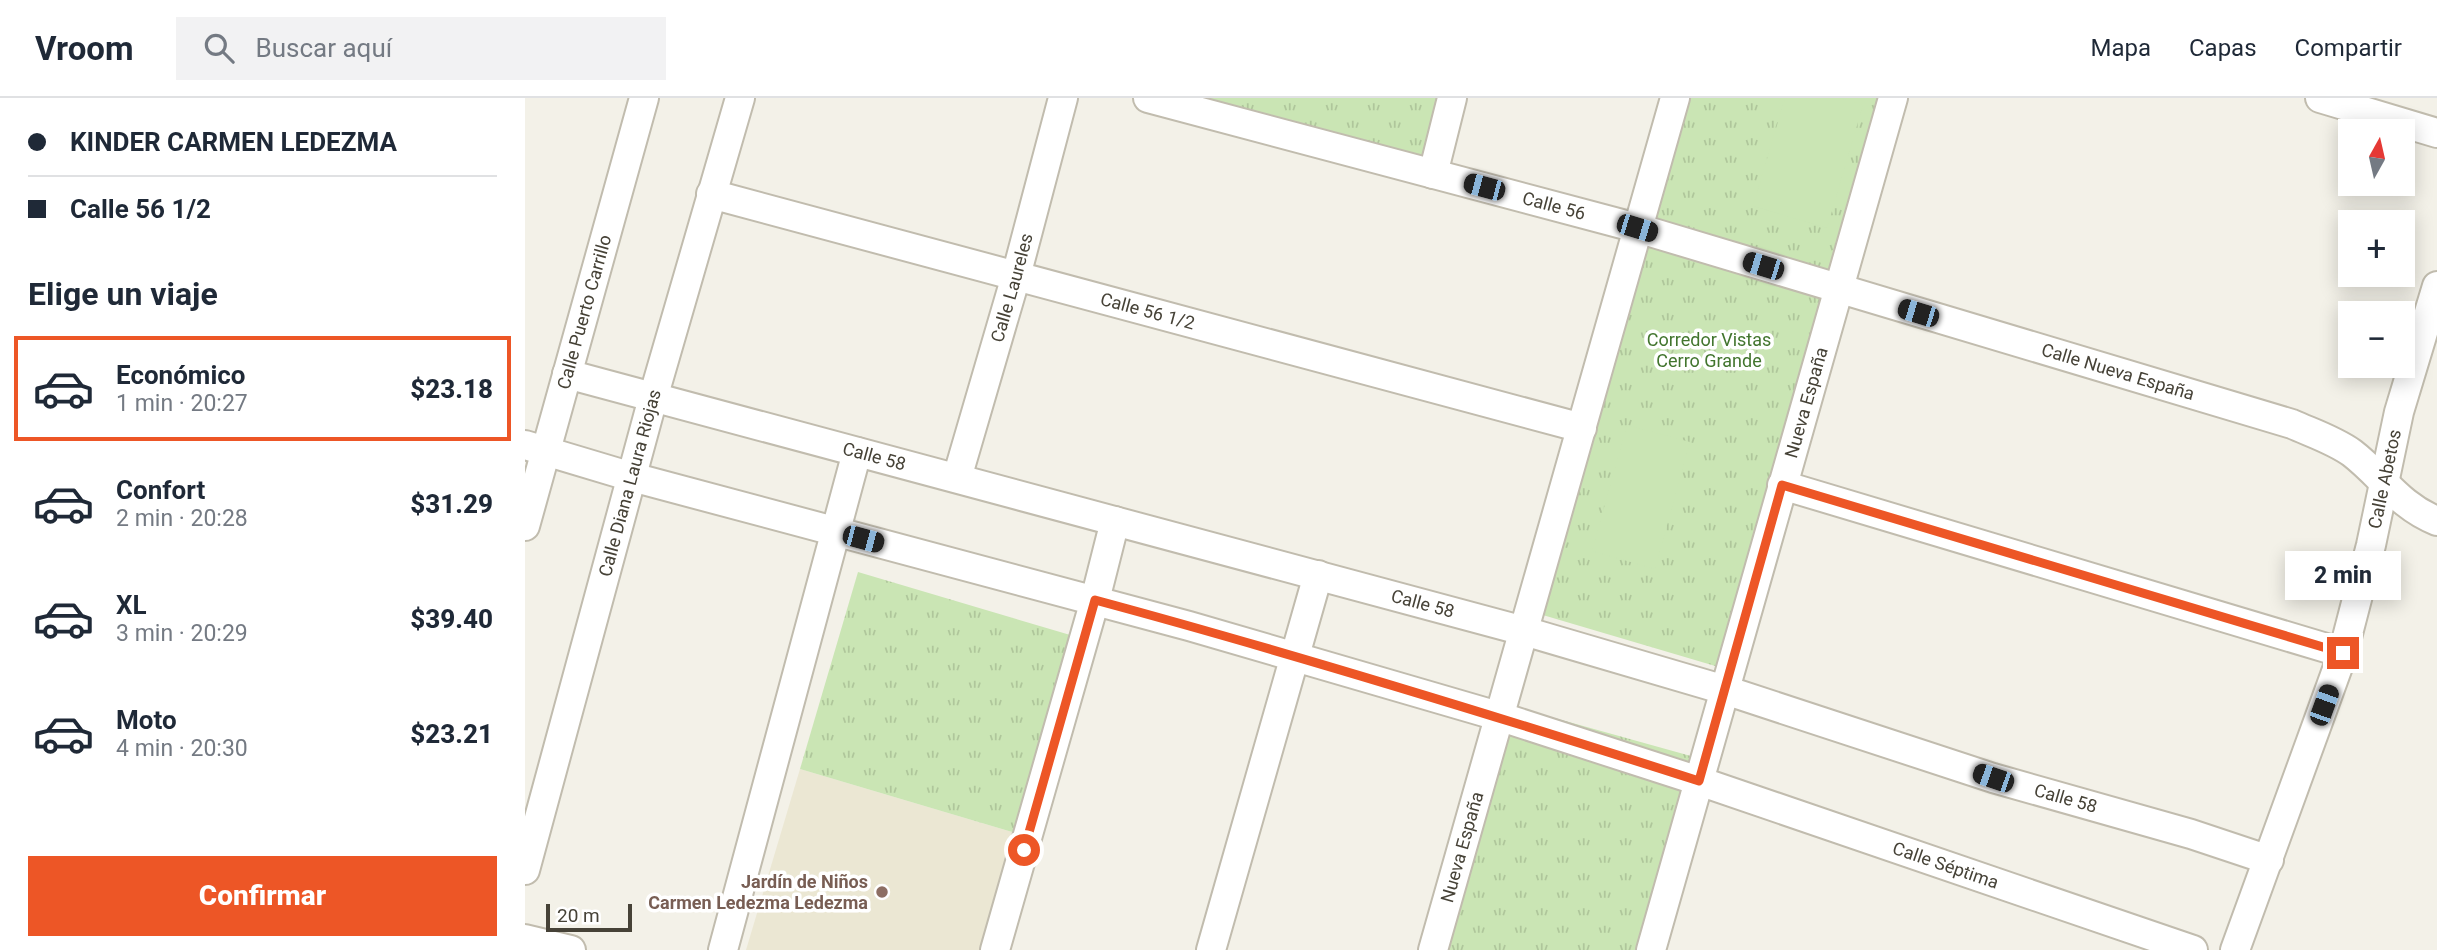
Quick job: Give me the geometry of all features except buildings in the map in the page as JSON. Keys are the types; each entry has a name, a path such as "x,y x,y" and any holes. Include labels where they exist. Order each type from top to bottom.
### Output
{"street":[{"name":"Calle Puerto Carrillo","path":"525,526 535,448 567,374 644,98"},
{"name":"Calle Diana Laura Riojas","path":"525,870 653,398 740,98"},
{"name":"Calle Laureles","path":"957,478 1016,276 1063,98"},
{"name":"Calle 56","path":"1148,98 1637,228 1838,289"},
{"path":"1433,174 1452,98"},
{"name":"Nueva España","path":"1433,950 1675,98"},
{"name":"Nueva España","path":"1651,950 1893,98"},
{"path":"2320,98 2437,133"},
{"name":"Calle 56 1/2","path":"711,194 1582,428"},
{"name":"Calle Abetos","path":"2235,950 2343,653 2371,545 2399,412 2437,286"},
{"name":"Calle Nueva España","path":"1838,289 2292,424 2351,453 2409,507 2437,521"},
{"name":"Calle 58","path":"567,374 1524,631 1725,690 1993,778 2191,834 2269,860"},
{"path":"535,448 632,477 1297,656 1498,716 1699,781"},
{"path":"723,950 838,532 857,452"},
{"path":"1782,485 2343,653"},
{"path":"995,950 1115,522"},
{"path":"1212,950 1318,575"},
{"name":"Calle Séptima","path":"1699,781 2193,950"},
{"path":"525,939 571,950"}],"shaded area":[{"name":"Jardín de Niños Carmen Ledezma Ledezma","path":"800,769 1019,834 983,950 746,950"}],"green space":[{"path":"1156,98 1441,98 1422,171"},
{"path":"1673,98 1887,98 1835,279 1636,216"},
{"path":"1785,98 1840,98 1863,105 1827,228 1753,206"},
{"name":"Corredor Vistas Cerro Grande","path":"1633,222 1832,285 1722,668 1536,613"},
{"path":"1627,425 1690,442 1655,569 1592,551"},
{"path":"858,572 1077,637 1019,834 800,769"},
{"path":"1504,704 1698,758 1640,950 1437,950"}],"place":[{"name":"Jardín de Niños Carmen Ledezma Ledezma","path":"882,892"}],"route":[{"path":"1024,850 1095,600 1498,716 1699,781 1782,485 2343,653"}]}
